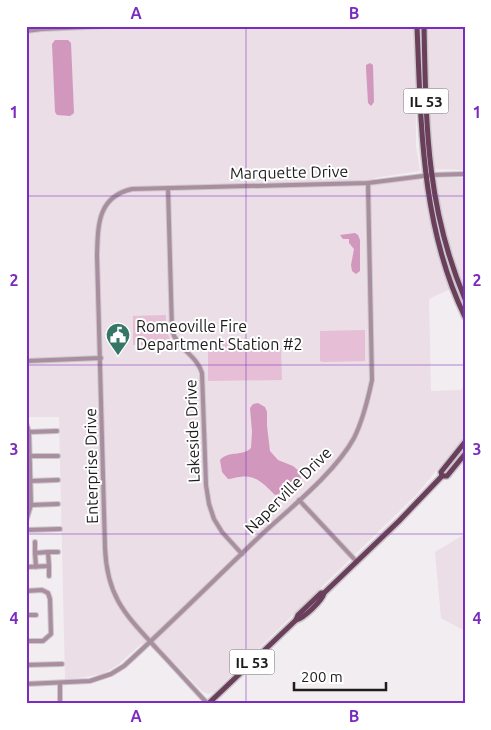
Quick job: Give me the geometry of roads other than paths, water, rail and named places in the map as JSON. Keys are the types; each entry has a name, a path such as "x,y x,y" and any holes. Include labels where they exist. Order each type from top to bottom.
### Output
{"main road":[{"name":"IL 53","path":"417,26 422,138 428,175 440,246 456,296 465,317"},
{"name":"IL 53","path":"424,26 428,175 445,244 465,299"},
{"name":"IL 53","path":"442,476 441,472 465,442"},
{"name":"IL 53","path":"208,704 296,620 298,615 320,593 324,593 357,562 442,476 447,476 465,454"}],"street":[{"path":"26,32 42,29 108,26"},
{"name":"Marquette Drive","path":"114,197 132,189 368,183 428,175 465,174"},
{"name":"Naperville Drive","path":"26,684 90,681 111,674 124,666 336,463 354,438 368,398 372,364 368,183"},
{"name":"Lakeside Drive","path":"168,188 172,330 174,338 197,362 202,373 206,485 209,504 214,519 222,532 242,554"},
{"name":"Enterprise Drive","path":"114,197 102,212 98,232 105,548 109,578 121,608 134,625 208,704"},
{"path":"26,361 101,358"},
{"path":"26,423 30,481 28,492 31,505 26,521"},
{"path":"28,432 58,431"},
{"path":"29,456 58,456"},
{"path":"30,481 58,480"},
{"path":"298,500 357,562"},
{"path":"31,505 58,504"},
{"path":"26,530 60,529"},
{"path":"35,542 36,567"},
{"path":"35,552 58,552"},
{"path":"48,552 49,576"},
{"path":"26,567 49,566"},
{"path":"26,591 42,590 48,593 50,598 50,636 43,641 26,641"},
{"path":"26,615 36,615"},
{"path":"26,665 62,664"},
{"path":"60,683 60,704"}],"place":[{"name":"Romeoville Fire Department Station #2","path":"118,356"}]}
